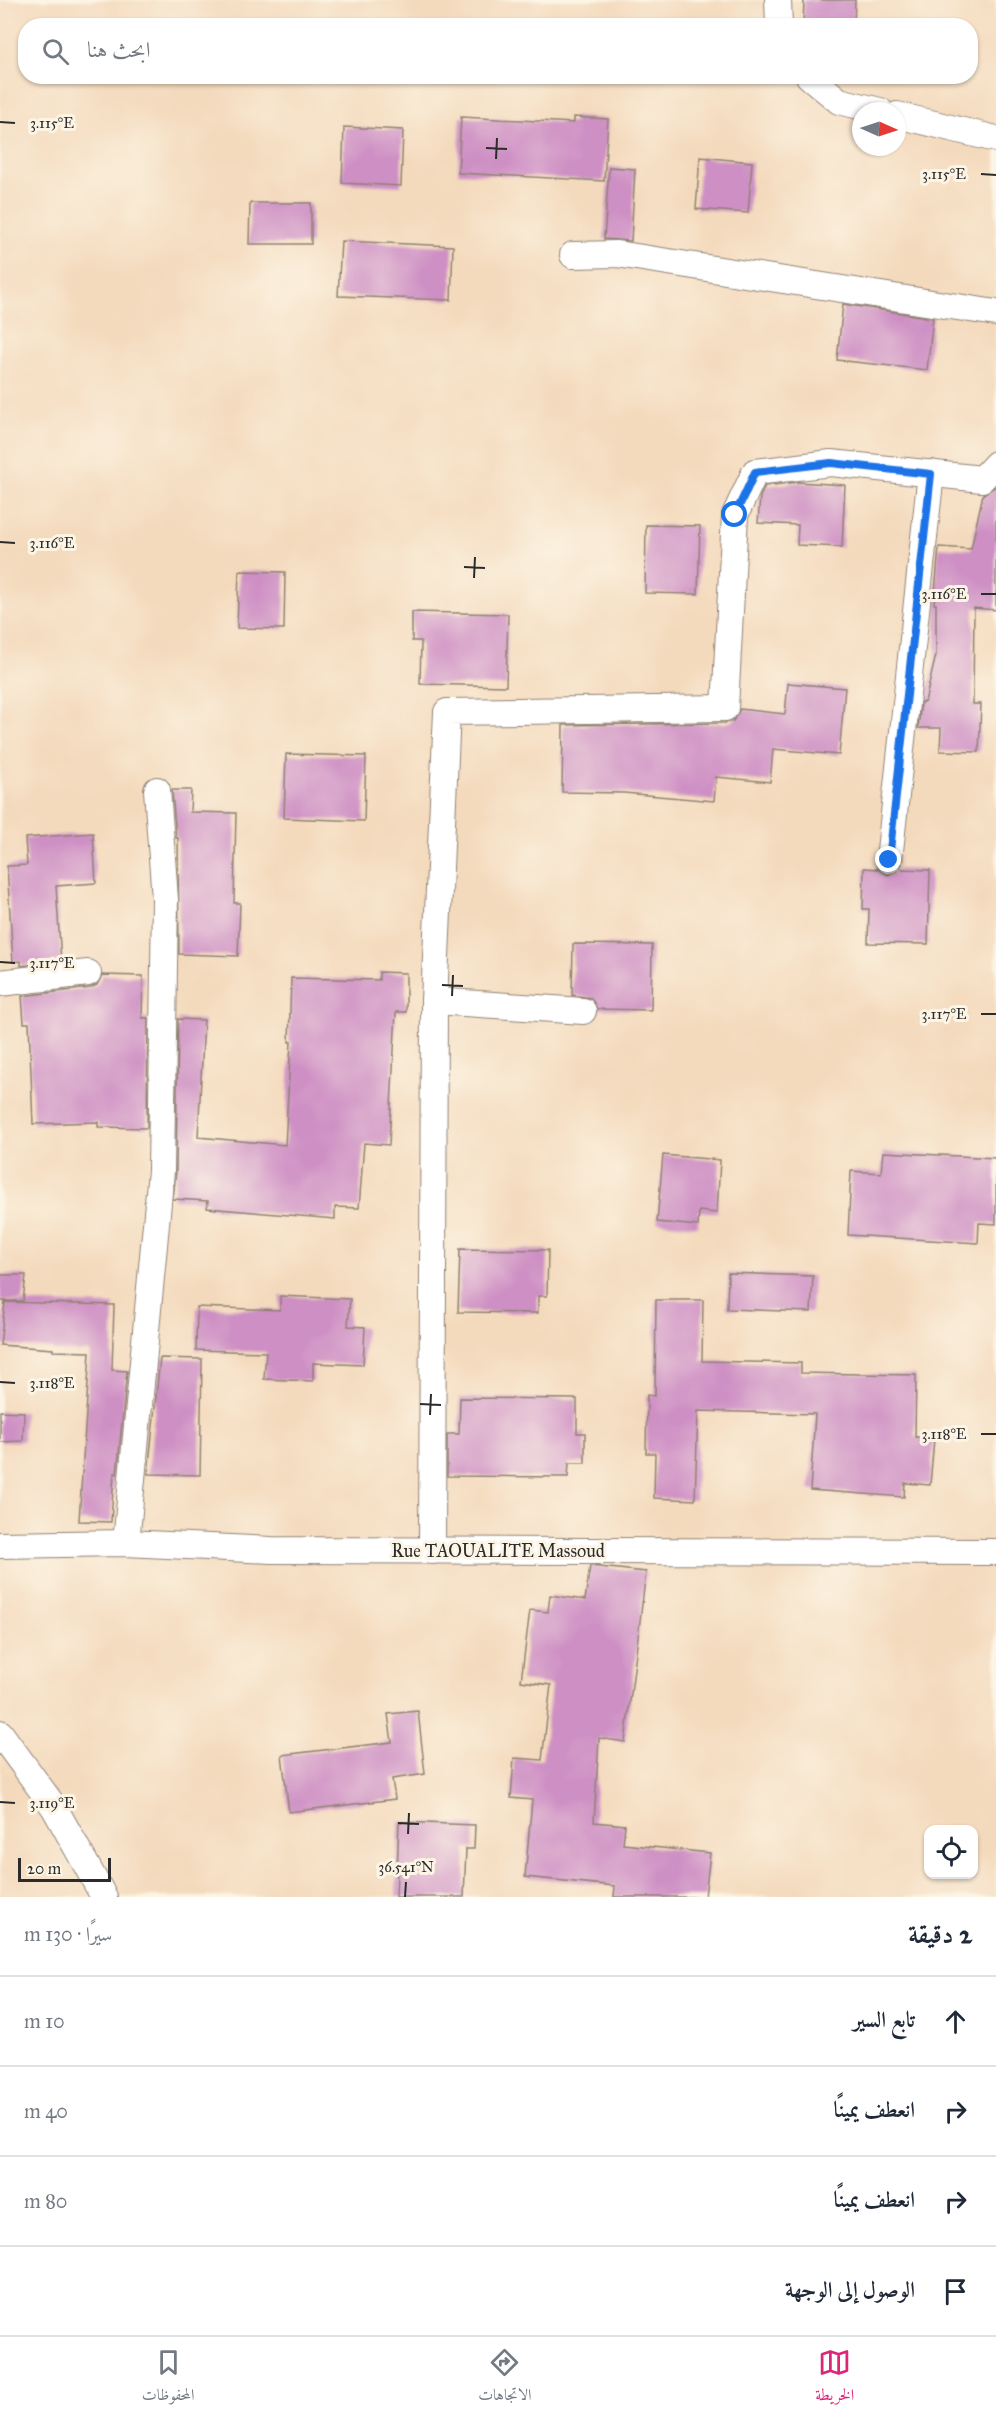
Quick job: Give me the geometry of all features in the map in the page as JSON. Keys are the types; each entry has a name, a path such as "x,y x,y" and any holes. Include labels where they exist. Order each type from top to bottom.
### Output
{"street":[{"path":"778,0 779,18"},
{"path":"819,84 839,101 852,104"},
{"path":"906,117 996,139"},
{"path":"573,255 617,254 996,313"},
{"path":"432,1551 434,1001 447,712 725,708 735,515 755,472 831,463 982,479 996,464"},
{"path":"889,860 931,474"},
{"path":"126,1543 161,1171 165,899 157,790"},
{"path":"0,984 88,973"},
{"path":"434,1001 583,1011"},
{"name":"Rue TAOUALITE Massoud","path":"0,1545 126,1543 271,1550 996,1552"},
{"path":"0,1733 54,1807 104,1897"}],"building":[{"path":"804,0 855,0 854,18 803,18"},
{"path":"461,117 574,123 574,117 608,119 604,181 458,173"},
{"path":"344,127 403,130 401,186 342,183"},
{"path":"700,157 752,162 748,213 696,209"},
{"path":"609,167 635,169 631,241 604,239"},
{"path":"250,203 311,203 311,244 249,244"},
{"path":"341,241 453,246 451,300 338,296"},
{"path":"843,304 933,318 927,370 837,360"},
{"path":"798,482 845,485 842,547 797,545 798,525 758,523 760,497 765,486"},
{"path":"996,486 996,610 974,608 973,704 981,704 979,752 940,751 941,728 918,728 921,702 925,702 936,655 936,604 934,604 939,547 971,549 983,494"},
{"path":"646,525 700,526 698,594 645,593"},
{"path":"239,571 285,572 284,629 237,628"},
{"path":"412,612 508,614 506,686 420,684 421,641 412,641"},
{"path":"788,683 845,688 839,755 773,749 770,782 716,777 714,801 624,793 562,792 563,725 725,723 733,721 740,709 785,714"},
{"path":"286,754 366,756 364,821 284,818"},
{"path":"172,790 191,790 190,812 236,813 234,903 240,903 238,956 179,954 178,838 176,838"},
{"path":"93,833 96,883 56,886 61,961 21,966 21,961 13,962 7,866 27,865 25,838"},
{"path":"864,868 877,869 888,875 900,869 930,870 928,944 868,943 869,909 863,909"},
{"path":"573,944 652,945 651,1010 597,1009 591,998 572,995"},
{"path":"379,972 406,973 406,1012 396,1012 389,1145 364,1143 359,1208 335,1207 335,1219 207,1208 208,1201 173,1199 176,1171 178,1019 204,1020 198,1137 285,1145 291,1042 289,1042 291,978 379,980"},
{"path":"102,975 143,976 142,1018 148,1018 147,1128 98,1127 98,1122 33,1124 29,1023 24,1023 22,996 90,988 97,985"},
{"path":"883,1152 996,1158 996,1224 979,1223 978,1243 848,1235 851,1171 881,1173"},
{"path":"663,1155 720,1160 717,1213 699,1211 698,1226 657,1222"},
{"path":"460,1249 548,1250 547,1296 538,1296 538,1313 458,1312"},
{"path":"728,1273 813,1276 811,1312 727,1309"},
{"path":"0,1275 26,1275 23,1301 0,1301"},
{"path":"280,1296 350,1299 348,1326 365,1327 363,1365 313,1363 313,1381 264,1379 266,1352 196,1350 197,1307 280,1310"},
{"path":"656,1300 703,1300 702,1361 801,1363 801,1373 916,1375 915,1437 934,1439 930,1485 905,1483 904,1497 810,1490 815,1414 698,1411 695,1500 654,1498 655,1453 646,1453 647,1395 655,1396"},
{"path":"5,1302 114,1305 112,1370 127,1371 117,1474 114,1473 111,1522 79,1521 90,1352 53,1351 53,1349 0,1345"},
{"path":"160,1358 202,1359 200,1475 148,1474"},
{"path":"460,1398 577,1399 577,1433 585,1433 585,1463 569,1463 568,1477 447,1476 447,1434 459,1434"},
{"path":"0,1411 24,1412 23,1441 0,1442"},
{"path":"590,1566 646,1572 625,1742 599,1738 594,1822 625,1825 623,1844 710,1853 705,1897 614,1897 615,1886 525,1877 532,1800 511,1798 514,1758 542,1760 551,1685 521,1681 530,1610 548,1612 550,1595 585,1600"},
{"path":"418,1711 425,1774 392,1779 395,1799 289,1812 282,1755 392,1742 388,1714"},
{"path":"399,1822 475,1825 474,1849 466,1849 464,1897 396,1897"}],"route":[{"path":"735,515 755,472 831,463 931,474 889,860"}]}
